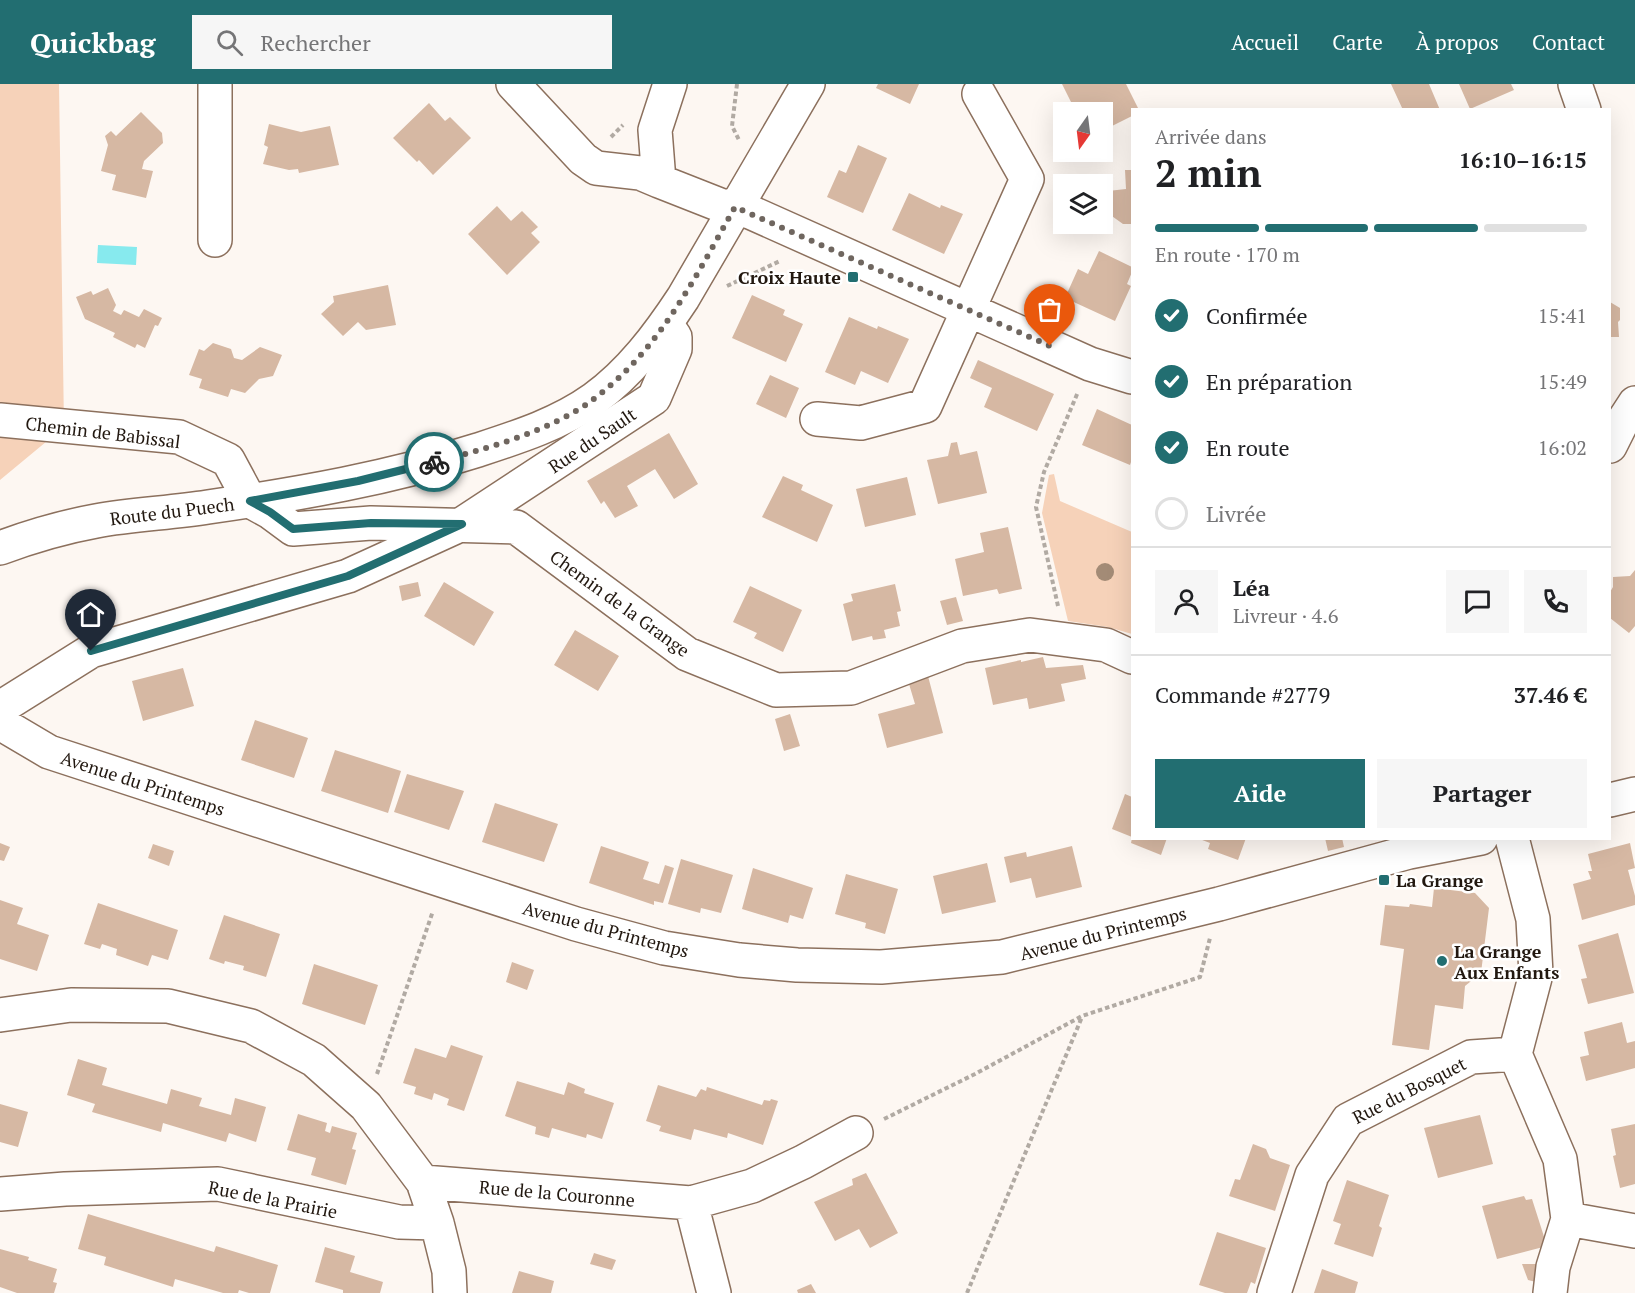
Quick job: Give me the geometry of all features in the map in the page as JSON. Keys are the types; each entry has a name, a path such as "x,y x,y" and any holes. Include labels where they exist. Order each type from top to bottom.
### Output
{"street":[{"path":"215,84 215,240"},
{"path":"513,84 583,159 596,168 640,173 720,205 735,207 1090,364 1131,377"},
{"path":"659,181 655,130 670,84"},
{"name":"Route du Puech","path":"0,548 45,532 98,520 250,501 389,474 452,458 527,434 564,417 594,399 631,367 674,311 808,84"},
{"path":"1575,84 1583,108"},
{"path":"817,419 861,423 925,406 1027,179 979,94"},
{"name":"Rue du Sault","path":"0,708 91,651 348,576 462,524 654,398 675,349 674,311"},
{"path":"1611,444 1635,404"},
{"name":"Chemin de Babissal","path":"0,420 179,437 228,460 250,501"},
{"name":"Chemin de la Grange","path":"250,501 293,529 371,523 516,527 687,654 776,690 851,688 962,646 1030,635 1106,645 1131,657"},
{"name":"Avenue du Printemps","path":"0,723 49,752 576,924 664,948 739,960 797,965 880,967 1002,957 1219,904 1402,845 1458,840"},
{"path":"1611,800 1635,794"},
{"path":"1513,840 1533,919 1536,974 1515,1054 1560,1159 1568,1219 1553,1267 1550,1293"},
{"path":"0,1015 71,1005 168,1006 251,1026 314,1060 366,1106 423,1182 449,1271 450,1293"},
{"name":"Rue du Bosquet","path":"1274,1293 1312,1175 1348,1120 1471,1057 1515,1054"},
{"name":"Rue de la Couronne","path":"423,1182 692,1203 752,1185 803,1162 856,1133"},
{"name":"Rue de la Prairie","path":"0,1194 65,1189 218,1184 399,1222 437,1224"},
{"path":"692,1203 714,1293"},
{"path":"1568,1219 1635,1231"}],"path":[{"path":"737,84 732,126 740,143"},
{"path":"674,311 786,258 830,249"},
{"path":"1066,640 1036,507 1044,472 1090,364"},
{"path":"856,1133 975,1074 1082,1016 1200,977 1219,904"},
{"path":"366,1106 429,926"},
{"path":"967,1293 1082,1016"}],"shaded area":[{"path":"0,84 59,84 64,427 0,480"},
{"path":"1054,474 1060,501 1131,532 1131,634 1108,627 1068,621 1042,513 1049,475"}],"water":[{"path":"98,245 137,247 136,265 97,263"}],"building":[{"path":"878,84 919,84 910,104 876,88"},
{"path":"1062,84 1126,84 1138,108 1131,108 1131,116 1113,126 1113,102 1071,102"},
{"path":"1391,84 1429,84 1439,108 1402,108"},
{"path":"1459,84 1511,84 1514,90 1472,108 1470,108"},
{"path":"429,103 445,121 450,117 471,138 433,175 393,138"},
{"path":"141,112 162,133 163,143 144,161 142,169 153,171 146,198 112,190 116,175 101,171 108,145 105,136 111,131 116,136"},
{"path":"269,124 301,132 330,126 339,165 299,173 298,169 289,170 263,164 268,147 264,145"},
{"path":"858,145 887,158 863,213 827,197 839,170 846,173"},
{"path":"1125,170 1131,170 1131,224 1123,224 1113,217 1113,190 1126,189"},
{"path":"909,193 940,208 941,205 963,214 944,254 892,230"},
{"path":"497,206 511,221 522,211 538,227 531,233 540,242 507,275 468,234"},
{"path":"1099,251 1131,267 1127,284 1131,286 1115,321 1065,298 1078,269 1088,274"},
{"path":"388,285 396,325 366,330 358,322 343,336 321,314 334,302 333,296"},
{"path":"108,288 116,305 113,311 121,315 124,310 139,317 144,309 162,318 158,326 155,325 145,348 137,344 135,348 113,337 115,333 85,319 76,297 91,291 93,295"},
{"path":"752,295 785,310 783,315 803,324 786,362 732,338"},
{"path":"1611,303 1620,308 1619,337 1611,337"},
{"path":"849,317 909,339 888,383 861,371 855,385 825,372"},
{"path":"213,343 231,349 234,358 242,360 260,347 282,355 273,376 259,379 245,393 231,389 228,397 199,388 202,379 189,375 199,349 204,351"},
{"path":"978,360 1054,394 1037,431 984,407 992,388 970,378"},
{"path":"770,375 799,388 786,418 756,404"},
{"path":"1097,409 1131,425 1130,465 1082,445"},
{"path":"669,433 698,484 674,499 655,469 627,486 638,506 615,518 604,501 601,504 587,481"},
{"path":"957,442 960,455 977,451 987,493 938,504 927,460 948,456 951,443"},
{"path":"783,476 803,485 801,490 833,505 817,542 762,517"},
{"path":"907,477 916,515 865,527 856,489"},
{"path":"1008,527 1022,589 999,594 997,589 963,596 955,559 984,552 980,533"},
{"path":"1635,570 1635,626 1629,633 1611,619 1611,590 1613,577 1630,576"},
{"path":"418,582 421,596 402,601 399,586"},
{"path":"444,582 494,612 474,646 424,616"},
{"path":"895,584 901,611 897,612 900,626 884,630 886,638 873,640 872,636 852,641 843,604 853,601 851,594"},
{"path":"750,586 802,610 783,652 754,638 757,633 733,622"},
{"path":"956,597 963,621 947,625 940,601"},
{"path":"575,630 619,656 598,691 554,665"},
{"path":"1043,657 1046,668 1083,665 1086,679 1061,684 1065,701 1029,709 1027,698 993,705 985,668"},
{"path":"183,668 194,706 143,721 132,681"},
{"path":"928,676 943,733 887,748 878,714 915,704 909,684"},
{"path":"790,714 800,746 784,751 775,719"},
{"path":"255,720 308,738 294,778 241,760"},
{"path":"335,750 401,771 388,813 321,791"},
{"path":"407,774 464,791 449,830 394,812"},
{"path":"1125,794 1131,797 1131,837 1112,829"},
{"path":"495,803 558,824 544,862 482,842"},
{"path":"1132,840 1166,840 1161,855 1131,843"},
{"path":"1202,840 1245,840 1238,860 1208,849 1210,843"},
{"path":"1325,840 1342,840 1344,847 1328,851"},
{"path":"0,843 10,847 4,861 0,860"},
{"path":"1630,843 1635,868 1628,870 1635,905 1582,920 1573,884 1591,879 1588,871 1592,871 1588,854"},
{"path":"153,844 174,851 169,866 148,858"},
{"path":"601,846 649,862 643,879 659,884 665,865 674,868 663,903 654,901 654,905 589,883"},
{"path":"1072,846 1082,887 1036,898 1031,878 1010,883 1004,857 1026,852 1027,857"},
{"path":"681,859 733,875 721,913 701,908 700,913 668,904"},
{"path":"987,863 996,902 942,914 933,876"},
{"path":"753,868 813,888 803,919 790,915 788,923 742,909"},
{"path":"846,874 898,889 885,934 865,928 866,923 835,914"},
{"name":"La Grange Aux Enfants","path":"1434,888 1475,893 1489,908 1481,973 1465,986 1463,1009 1435,1005 1429,1050 1392,1045 1404,949 1380,945 1385,905 1409,907 1410,904 1432,907"},
{"path":"0,900 23,908 17,924 49,935 37,971 0,959"},
{"path":"98,903 178,930 168,960 152,955 148,966 116,955 117,949 102,944 100,949 84,944"},
{"path":"224,915 280,934 266,977 243,970 244,966 225,961 224,964 209,959"},
{"path":"1618,933 1634,993 1588,1004 1581,979 1587,978 1578,945"},
{"path":"512,962 534,970 527,990 506,982"},
{"path":"314,964 378,985 365,1025 302,1004"},
{"path":"1622,1022 1627,1043 1635,1041 1635,1068 1586,1081 1580,1057 1589,1055 1584,1032"},
{"path":"451,1045 483,1056 464,1111 447,1105 449,1099 434,1093 432,1100 414,1094 416,1087 403,1083 415,1048 446,1058"},
{"path":"78,1059 107,1068 102,1085 167,1104 171,1089 202,1098 199,1106 231,1115 235,1098 266,1107 256,1142 229,1133 226,1142 163,1123 161,1132 92,1112 95,1104 67,1095"},
{"path":"517,1081 564,1095 568,1082 585,1089 584,1093 614,1103 602,1139 587,1134 586,1138 552,1128 549,1138 535,1134 536,1127 505,1116"},
{"path":"658,1085 696,1097 701,1089 706,1091 707,1087 762,1105 764,1100 778,1101 763,1145 728,1133 727,1138 694,1129 691,1140 659,1131 661,1126 646,1121"},
{"path":"0,1104 28,1112 18,1147 0,1142"},
{"path":"298,1114 327,1123 325,1131 330,1133 332,1126 357,1133 352,1149 356,1150 346,1185 311,1175 316,1158 287,1150"},
{"path":"1480,1115 1493,1164 1438,1178 1424,1128"},
{"path":"1635,1124 1635,1184 1620,1188 1613,1156 1616,1155 1611,1129"},
{"path":"1253,1144 1266,1149 1270,1158 1290,1165 1275,1211 1229,1196 1235,1179 1240,1180"},
{"path":"866,1173 898,1233 870,1248 859,1229 835,1241 814,1202 853,1185 852,1179"},
{"path":"1347,1180 1389,1195 1379,1226 1382,1228 1373,1257 1334,1244 1341,1224 1333,1221"},
{"path":"1524,1196 1526,1200 1532,1199 1547,1246 1497,1259 1482,1206"},
{"path":"88,1214 214,1252 216,1246 278,1265 270,1293 249,1293 239,1290 238,1293 223,1293 175,1279 173,1287 104,1265 106,1257 78,1249"},
{"path":"1217,1232 1266,1248 1255,1284 1251,1282 1247,1293 1225,1293 1199,1285"},
{"path":"325,1247 355,1256 350,1272 383,1282 380,1293 343,1293 343,1290 315,1282"},
{"path":"0,1249 29,1257 28,1260 57,1269 53,1282 57,1283 54,1293 17,1293 0,1287"},
{"path":"594,1253 616,1260 612,1270 590,1264"},
{"path":"1522,1264 1543,1264 1540,1283 1528,1280"},
{"path":"1322,1269 1358,1282 1355,1293 1314,1293"},
{"path":"519,1271 554,1281 551,1293 512,1293"},
{"path":"811,1284 816,1293 798,1293 797,1290"}],"way so far":[{"path":"434,462 527,434 564,417 594,399 631,367 666,324 735,207 1050,346"}],"place":[{"name":"Croix Haute","path":"853,277"},
{"name":"La Grange","path":"1384,880"},
{"name":"La Grange Aux Enfants","path":"1442,961"}],"route":[{"path":"91,651 348,576 462,524 371,523 293,529 250,501 358,481 434,462"}]}
